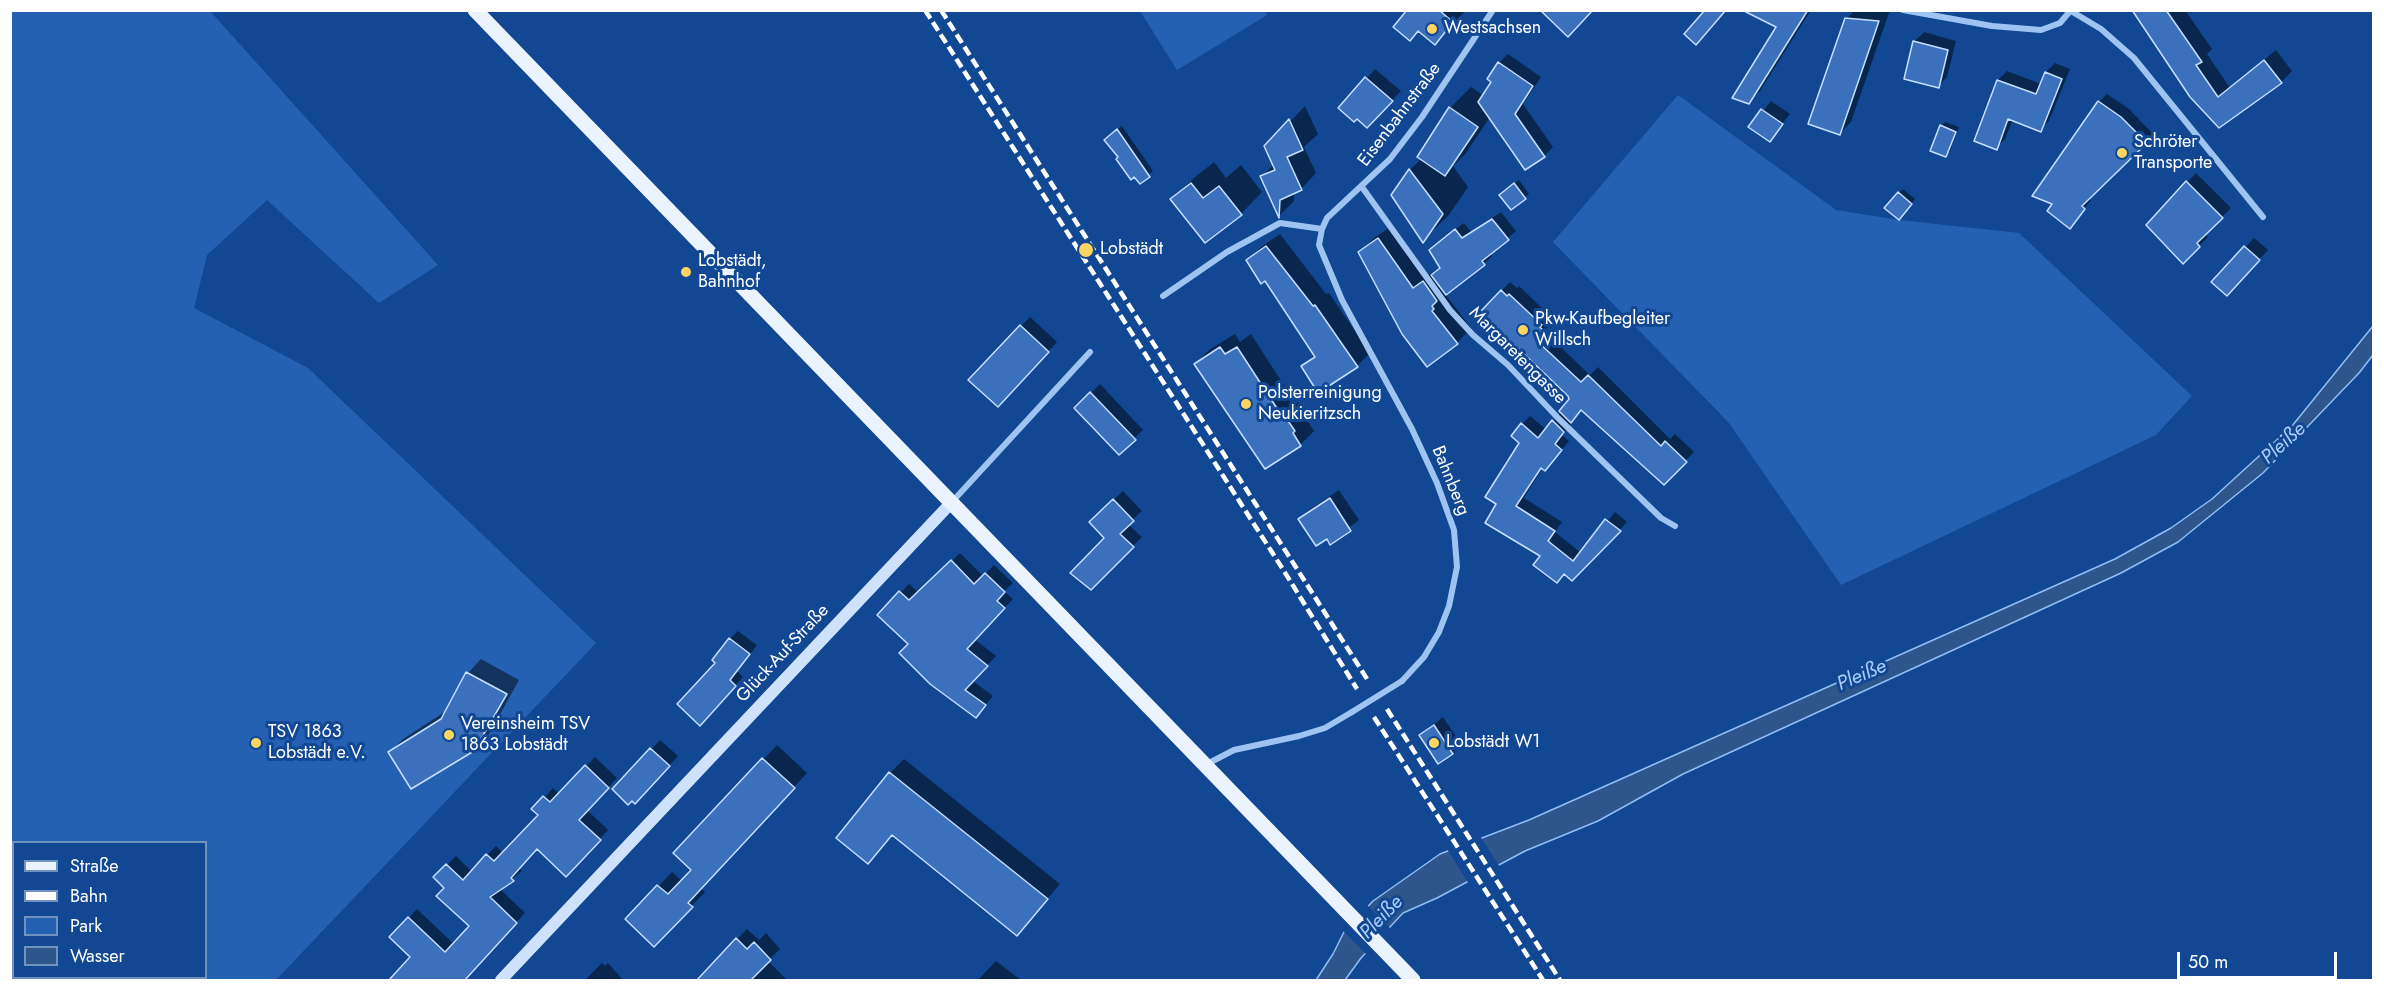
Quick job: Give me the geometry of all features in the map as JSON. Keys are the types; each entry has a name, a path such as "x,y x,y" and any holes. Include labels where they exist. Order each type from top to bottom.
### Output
{"main road":[{"path":"475,10 1204,765 1388,952 1413,981"},
{"name":"Glück-Auf-Straße","path":"501,981 951,503"}],"street":[{"name":"Eisenbahnstraße","path":"1322,229 1327,218 1362,188 1390,159 1422,117 1493,10"},
{"path":"1903,10 1992,26 2041,30 2060,23 2071,11 2101,29 2134,58 2263,217"},
{"name":"Margaretengasse","path":"1362,188 1422,273 1465,327 1508,365 1558,418 1661,518 1675,526"},
{"path":"1163,296 1227,252 1280,223 1322,229"},
{"name":"Bahnberg","path":"1204,765 1234,750 1275,742 1325,728 1402,681 1424,657 1439,632 1449,606 1457,567 1454,530 1437,483 1412,429 1342,300 1326,265 1319,246 1322,229"},
{"name":"Glück-Auf-Straße","path":"951,503 1090,352"}],"green space":[{"name":"TSV 1863 Lobstädt e.V.","path":"11,11 210,11 438,265 379,303 267,200 207,255 194,308 308,368 596,643 276,980 96,979 207,979 207,841 12,841 12,900"},
{"path":"1140,11 1265,11 1267,15 1177,70"},
{"path":"1678,95 1836,210 1899,220 2019,233 2192,396 2156,435 1841,585 1729,423 1553,242"}],"water":[{"name":"Pleiße","path":"2373,326 2373,355 2359,373 2263,473 2178,542 2121,573 1683,774 1598,821 1525,851 1437,898 1403,913 1361,958 1345,980 1316,980 1344,932 1373,901 1440,854 1529,820 2115,559 2171,528 2212,499 2292,426"}],"pier":[{"path":"1480,836 1500,867 1469,884 1447,849"},
{"path":"1366,904 1392,930 1368,956 1342,930"}],"building":[{"path":"1407,10 1439,10 1453,22 1435,45 1418,31 1410,41 1393,27"},
{"path":"1540,10 1593,10 1568,37"},
{"path":"1705,10 1726,10 1696,45 1684,34"},
{"path":"1742,10 1808,10 1749,104 1732,98 1776,27"},
{"path":"2132,10 2166,10 2202,62 2196,65 2218,97 2264,60 2282,83 2219,128 2190,97"},
{"path":"1845,18 1879,21 1840,135 1808,124"},
{"path":"1913,41 1948,50 1939,88 1904,79"},
{"path":"1498,62 1533,86 1515,114 1545,157 1525,170 1478,102 1491,82 1487,79"},
{"path":"2045,72 2062,79 2041,132 2008,119 1997,150 1974,141 1997,80 2036,94"},
{"path":"1365,77 1393,101 1367,128 1357,119 1354,122 1338,108"},
{"path":"2098,101 2121,117 2147,143 2082,206 2085,209 2070,229 2047,211 2052,204 2032,196"},
{"path":"1449,107 1478,127 1445,176 1417,157"},
{"path":"1761,109 1783,124 1770,142 1748,127"},
{"path":"1289,119 1303,150 1287,157 1302,190 1280,200 1279,218 1260,176 1275,170 1264,146"},
{"path":"1940,125 1956,132 1946,157 1930,151"},
{"path":"1117,129 1150,177 1140,184 1134,177 1131,180 1116,159 1118,157 1104,140"},
{"path":"1409,169 1443,214 1423,243 1391,195"},
{"path":"2186,181 2223,218 2197,243 2200,247 2183,264 2146,225"},
{"path":"1191,183 1203,198 1219,186 1242,215 1205,243 1170,199"},
{"path":"1514,183 1526,199 1511,210 1499,195"},
{"path":"1898,192 1912,204 1899,220 1884,208"},
{"path":"1492,219 1509,240 1482,261 1485,265 1446,295 1431,275 1440,268 1429,250 1455,229 1462,238"},
{"path":"1378,238 1413,288 1423,281 1437,301 1432,306 1434,309 1432,311 1458,344 1427,367 1402,334 1358,252"},
{"path":"1266,246 1313,306 1315,305 1358,367 1318,393 1301,366 1315,357 1265,281 1261,284 1246,260"},
{"path":"2244,246 2260,260 2227,296 2211,282"},
{"path":"1501,290 1507,296 1509,294 1542,325 1540,327 1545,332 1537,341 1581,382 1588,375 1661,446 1665,441 1687,462 1664,485 1581,410 1571,423 1559,411 1569,399 1568,396 1480,312"},
{"path":"1020,325 1049,352 998,407 968,380"},
{"path":"1220,347 1225,354 1237,347 1282,416 1284,415 1295,431 1293,433 1301,446 1265,469 1194,364"},
{"path":"1090,392 1136,440 1119,455 1074,408"},
{"path":"1552,420 1564,432 1555,444 1562,450 1545,471 1541,468 1516,506 1555,531 1548,541 1573,561 1605,519 1621,531 1572,581 1564,574 1557,583 1533,565 1540,556 1485,523 1496,504 1485,497 1519,443 1511,436 1521,423 1538,438"},
{"path":"1330,498 1351,531 1330,545 1327,539 1316,546 1298,519"},
{"path":"1113,499 1134,521 1120,534 1134,547 1091,590 1070,573 1104,538 1089,522"},
{"path":"951,560 974,584 985,573 1005,592 997,601 1005,608 967,649 988,666 965,690 986,705 976,718 930,684 899,653 908,644 877,615 899,591 909,600"},
{"path":"729,638 750,654 730,680 736,686 700,726 677,704 715,663 712,660"},
{"name":"Vereinsheim TSV 1863 Lobstädt","path":"466,672 507,694 474,751 411,789 388,752 441,719"},
{"name":"Lobstädt W1","path":"1434,725 1453,754 1438,764 1419,735"},
{"path":"650,748 670,766 635,804 632,801 628,805 612,789"},
{"path":"762,758 795,788 688,903 693,907 654,947 625,919 657,885 668,894 691,870 673,853"},
{"path":"585,765 609,788 579,820 601,840 566,877 537,849 511,878 514,881 490,897 517,923 464,981 388,981 410,957 389,937 408,917 445,952 469,926 436,896 444,888 433,877 446,864 463,880 486,854 494,861 538,815 531,809 543,796 550,802"},
{"path":"889,772 1048,899 1017,936 892,835 868,864 836,838"},
{"path":"736,938 747,949 754,942 771,960 750,981 696,981"}],"railway":[{"path":"925,10 1357,689"},
{"path":"941,10 1369,682"},
{"path":"1387,709 1560,980"},
{"path":"1374,717 1543,980"}],"place":[{"name":"Westsachsen","path":"1432,29"},
{"name":"Schröter Transporte","path":"2122,153"},
{"name":"Lobstädt","path":"1086,250"},
{"name":"Lobstädt, Bahnhof","path":"686,272"},
{"name":"Pkw-Kaufbegleiter Willsch","path":"1523,330"},
{"name":"Polsterreinigung Neukieritzsch","path":"1246,404"},
{"name":"Vereinsheim TSV 1863 Lobstädt","path":"449,735"},
{"name":"TSV 1863 Lobstädt e.V.","path":"256,743"},
{"name":"Lobstädt W1","path":"1434,743"}]}
